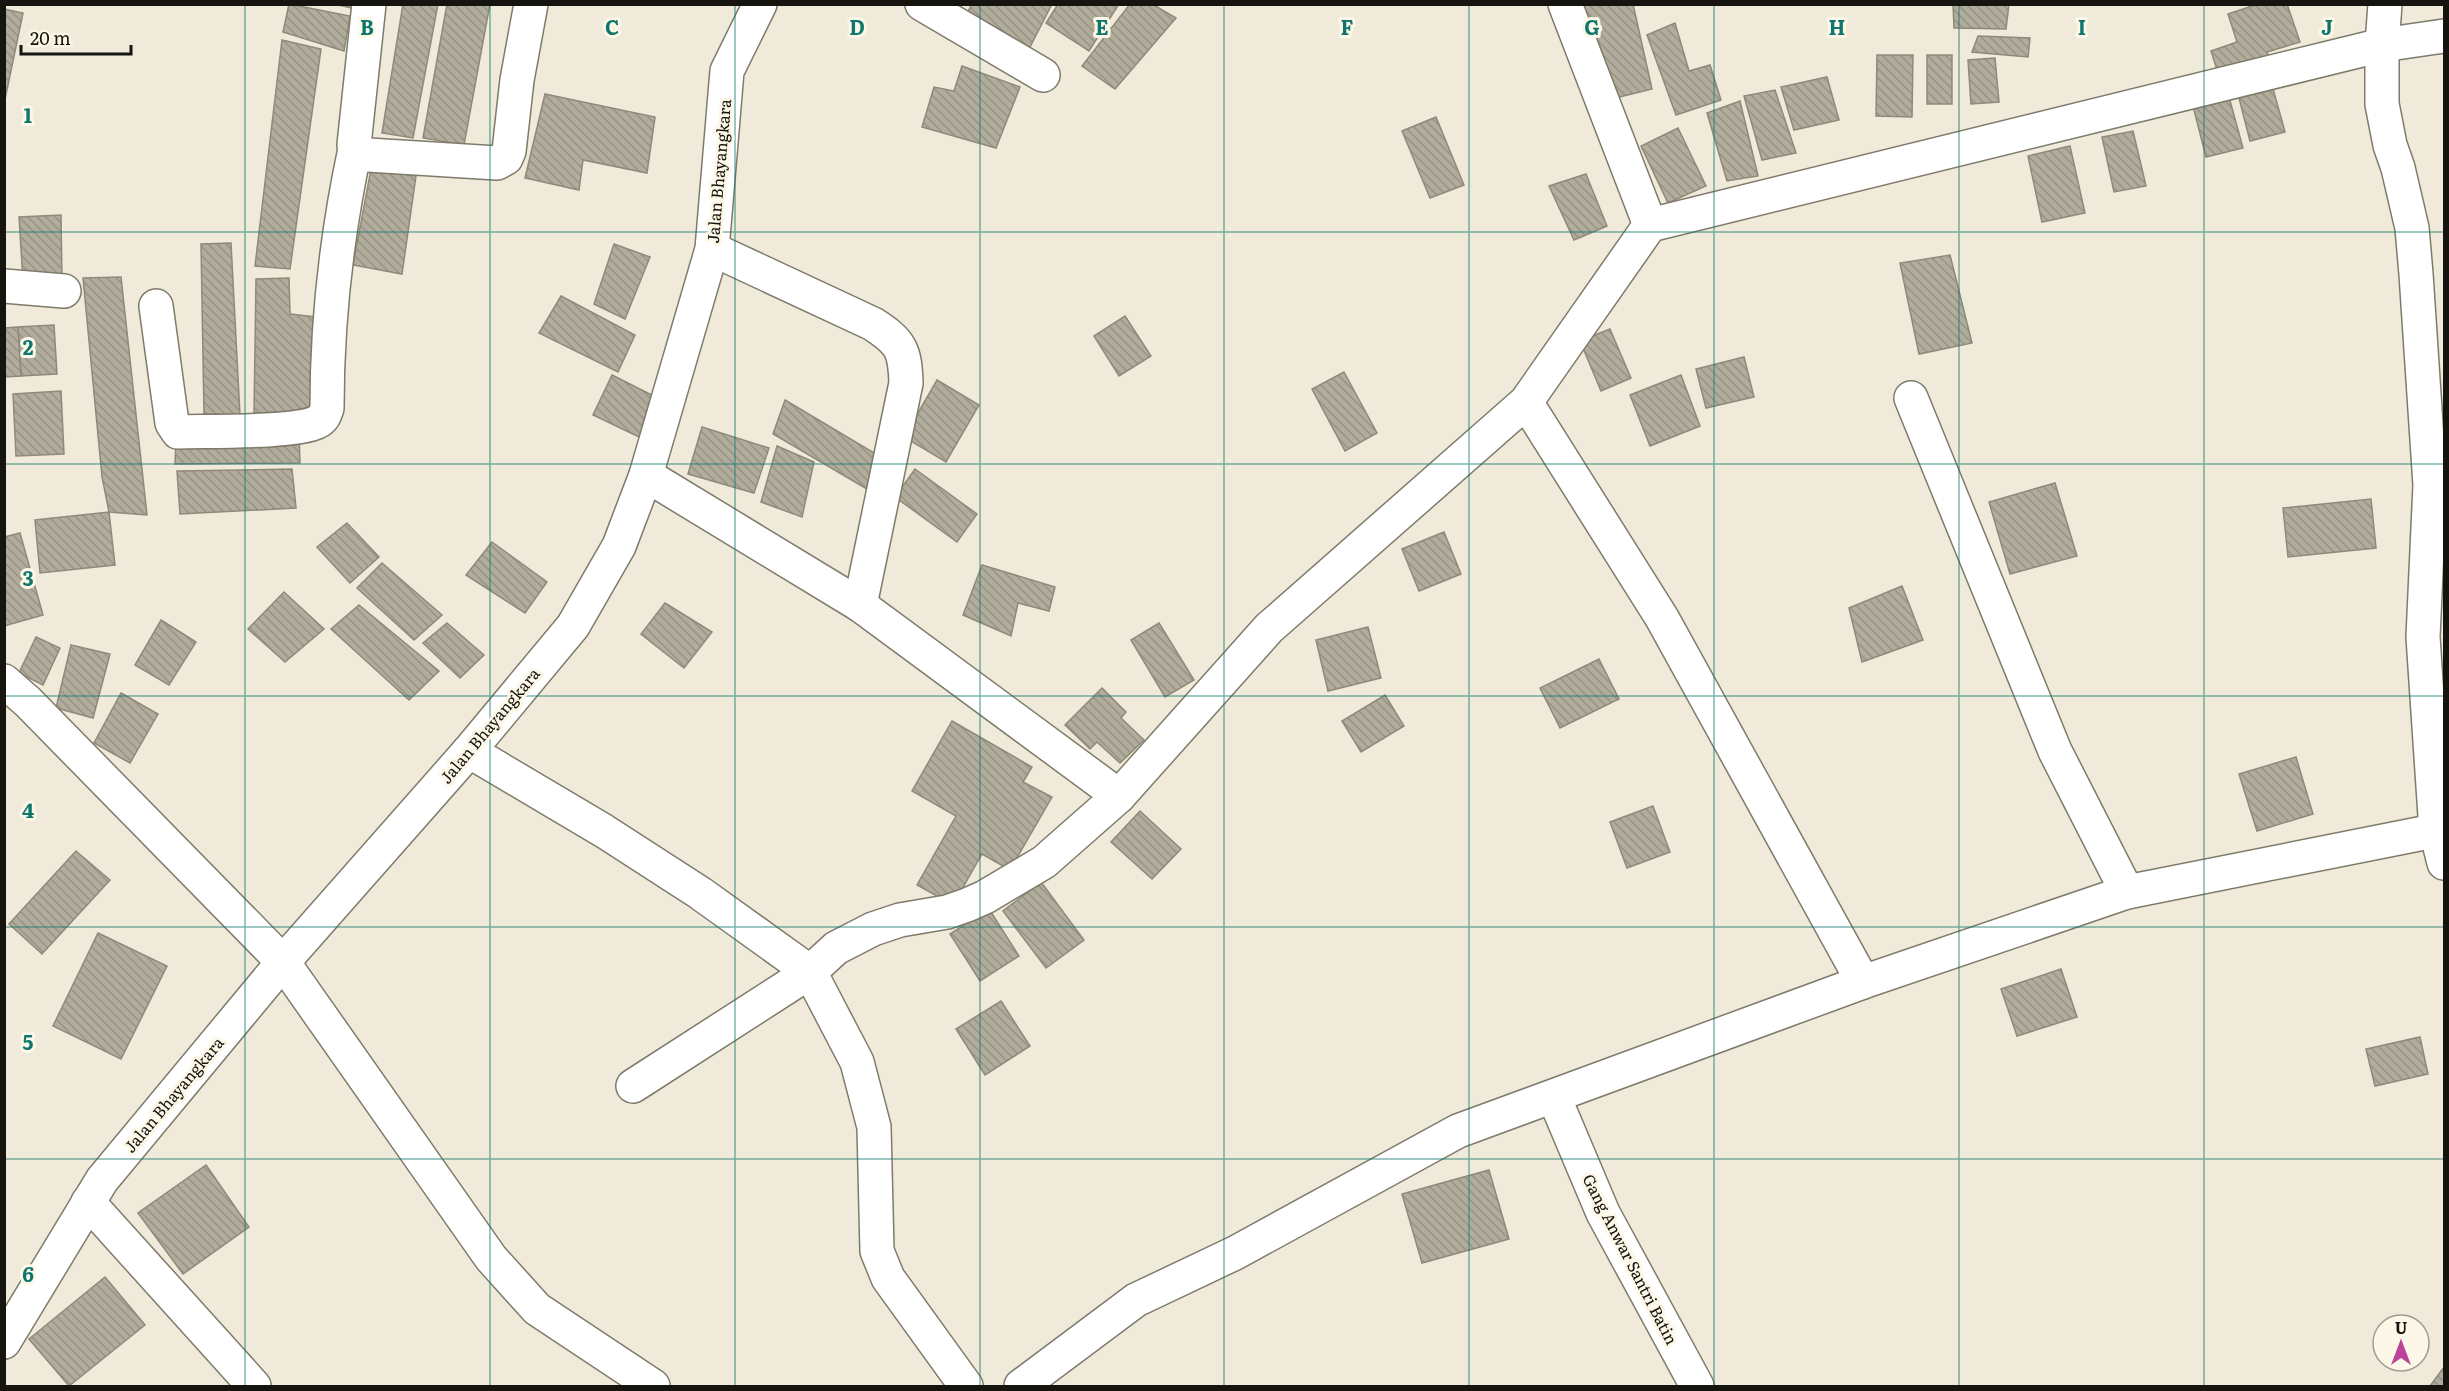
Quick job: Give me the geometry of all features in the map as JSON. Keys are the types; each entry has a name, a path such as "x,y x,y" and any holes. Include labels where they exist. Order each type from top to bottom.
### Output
{"street":[{"path":"156,306 172,423 178,432 284,428 316,423 324,417 327,408 330,323 346,192 355,149 369,4"},
{"path":"355,149 368,155 497,163 506,158 531,4"},
{"name":"Jalan Bhayangkara","path":"4,1342 102,1180 283,962 469,751 573,626 619,546 646,476 712,249 728,71 760,4"},
{"path":"922,4 1043,75"},
{"path":"1565,4 1650,225"},
{"path":"2385,4 2382,104 2412,228 2416,274 2430,485 2423,637 2445,863"},
{"path":"633,1086 810,972 836,948 873,929 900,920 947,912 985,897 1044,862 1119,796 1269,628 1526,402 1650,225 2382,45 2445,36"},
{"path":"712,249 873,324 894,337 905,358 906,383 860,605"},
{"path":"4,285 64,291"},
{"path":"1911,399 2055,751 2127,892"},
{"path":"1526,402 1662,618 1863,982"},
{"path":"646,476 860,605 1119,796"},
{"path":"4,681 28,702 283,962 490,1258 537,1309 653,1386"},
{"path":"469,751 604,831 700,893 810,972 857,1062 874,1127 877,1251 888,1278 966,1386"},
{"path":"1022,1386 1136,1300 1235,1253 1458,1131 1863,982 2127,892 2440,830"},
{"name":"Gang Anwar Santri Batin","path":"1554,1097 1604,1213 1697,1386"},
{"path":"88,1202 254,1386"}],"building":[{"path":"289,4 350,16 344,51 283,32"},
{"path":"334,4 356,4 356,9"},
{"path":"403,4 438,4 413,138 382,133"},
{"path":"447,4 490,4 464,145 423,138"},
{"path":"972,4 1052,4 1028,51 964,19"},
{"path":"1058,4 1119,4 1089,51 1046,23"},
{"path":"1130,4 1152,4 1176,18 1115,89 1082,66"},
{"path":"1585,4 1633,4 1652,89 1607,100 1580,6"},
{"path":"1953,4 2009,4 2006,29 1954,28"},
{"path":"2258,4 2287,4 2300,42 2267,52 2270,60 2219,76 2211,51 2237,42 2228,14"},
{"path":"4,9 23,13 4,104"},
{"path":"1675,23 1689,71 1710,65 1721,100 1676,115 1647,35"},
{"path":"1978,36 2030,38 2028,57 1972,52"},
{"path":"282,40 321,49 290,269 255,266"},
{"path":"1877,55 1913,55 1912,117 1876,116"},
{"path":"1927,55 1952,55 1952,104 1927,104"},
{"path":"1995,58 1999,102 1971,104 1968,60"},
{"path":"962,66 1020,87 996,148 922,127 934,87 954,91"},
{"path":"1827,77 1839,120 1794,130 1781,87"},
{"path":"2272,85 2285,132 2250,141 2238,94"},
{"path":"1775,90 1796,153 1762,160 1744,96"},
{"path":"545,94 655,117 647,173 583,160 579,190 525,178"},
{"path":"2229,97 2243,148 2206,157 2193,106"},
{"path":"1740,101 1758,176 1727,181 1707,113"},
{"path":"1436,117 1464,185 1430,198 1402,131"},
{"path":"1678,128 1706,186 1668,203 1641,146"},
{"path":"2133,131 2146,186 2114,192 2102,137"},
{"path":"2070,146 2085,213 2042,222 2028,156"},
{"path":"371,169 416,176 402,274 353,265"},
{"path":"1586,174 1607,226 1574,240 1549,186"},
{"path":"61,215 62,283 23,281 19,217"},
{"path":"231,243 240,415 204,414 201,244"},
{"path":"614,244 650,257 625,319 594,304"},
{"path":"1950,255 1972,343 1919,354 1900,263"},
{"path":"121,277 147,515 109,512 102,477 83,278"},
{"path":"289,278 290,314 316,317 319,413 254,413 256,279"},
{"path":"561,296 635,335 618,372 539,333"},
{"path":"1125,316 1151,356 1119,376 1094,336"},
{"path":"54,325 57,374 21,376 18,327"},
{"path":"18,327 21,376 4,377 4,328"},
{"path":"1610,329 1631,378 1601,391 1580,341"},
{"path":"1744,357 1754,397 1706,408 1696,369"},
{"path":"1344,372 1377,433 1345,451 1312,389"},
{"path":"612,375 656,397 639,437 593,415"},
{"path":"1681,375 1700,426 1650,446 1630,395"},
{"path":"937,380 979,405 946,462 904,437"},
{"path":"61,391 64,454 16,456 13,394"},
{"path":"785,400 876,454 867,489 773,434"},
{"path":"702,427 769,448 754,493 688,474"},
{"path":"299,434 300,463 175,464 176,440"},
{"path":"777,446 814,462 802,517 761,502"},
{"path":"292,469 296,508 180,514 177,471"},
{"path":"915,469 977,514 957,542 895,497"},
{"path":"2055,483 2077,556 2010,574 1989,502"},
{"path":"2371,499 2376,548 2288,557 2283,508"},
{"path":"109,512 115,565 40,573 35,520"},
{"path":"347,523 379,557 350,583 317,547"},
{"path":"1444,532 1461,574 1419,591 1402,549"},
{"path":"20,533 43,615 4,626 4,537"},
{"path":"492,542 547,582 525,613 466,575"},
{"path":"382,563 442,615 414,640 357,588"},
{"path":"982,565 1055,587 1049,611 1018,603 1011,636 963,615"},
{"path":"1902,586 1923,640 1862,662 1849,608"},
{"path":"284,592 324,629 285,662 248,629"},
{"path":"665,603 712,632 684,668 641,634"},
{"path":"359,605 439,671 409,700 331,629"},
{"path":"161,620 196,642 169,685 135,665"},
{"path":"447,623 484,655 460,678 423,643"},
{"path":"1159,623 1194,680 1165,697 1131,640"},
{"path":"1368,627 1381,678 1328,691 1316,640"},
{"path":"36,637 60,648 43,685 19,673"},
{"path":"71,645 110,654 93,718 56,708"},
{"path":"1599,659 1619,699 1560,728 1540,688"},
{"path":"1102,688 1126,712 1121,718 1144,740 1120,763 1097,742 1090,749 1065,725"},
{"path":"121,693 158,714 130,763 94,743"},
{"path":"1385,695 1404,726 1361,752 1342,721"},
{"path":"952,721 1032,767 1023,782 1052,797 1010,870 982,854 953,905 917,885 956,816 912,791"},
{"path":"2296,757 2313,814 2257,831 2239,774"},
{"path":"1653,806 1670,852 1627,868 1610,822"},
{"path":"1140,811 1181,849 1152,879 1111,842"},
{"path":"76,851 110,880 42,954 9,924"},
{"path":"1041,882 1084,940 1046,968 1003,911"},
{"path":"989,909 1019,956 980,981 950,934"},
{"path":"98,933 167,966 121,1059 53,1026"},
{"path":"2061,969 2077,1017 2017,1036 2001,989"},
{"path":"1001,1001 1030,1046 985,1075 956,1029"},
{"path":"2420,1037 2428,1074 2375,1086 2366,1049"},
{"path":"206,1165 249,1227 183,1274 138,1213"},
{"path":"1489,1170 1509,1239 1422,1263 1402,1194"},
{"path":"105,1277 145,1325 69,1386 29,1339"},
{"path":"2444,1367 2444,1386 2430,1386"}]}
